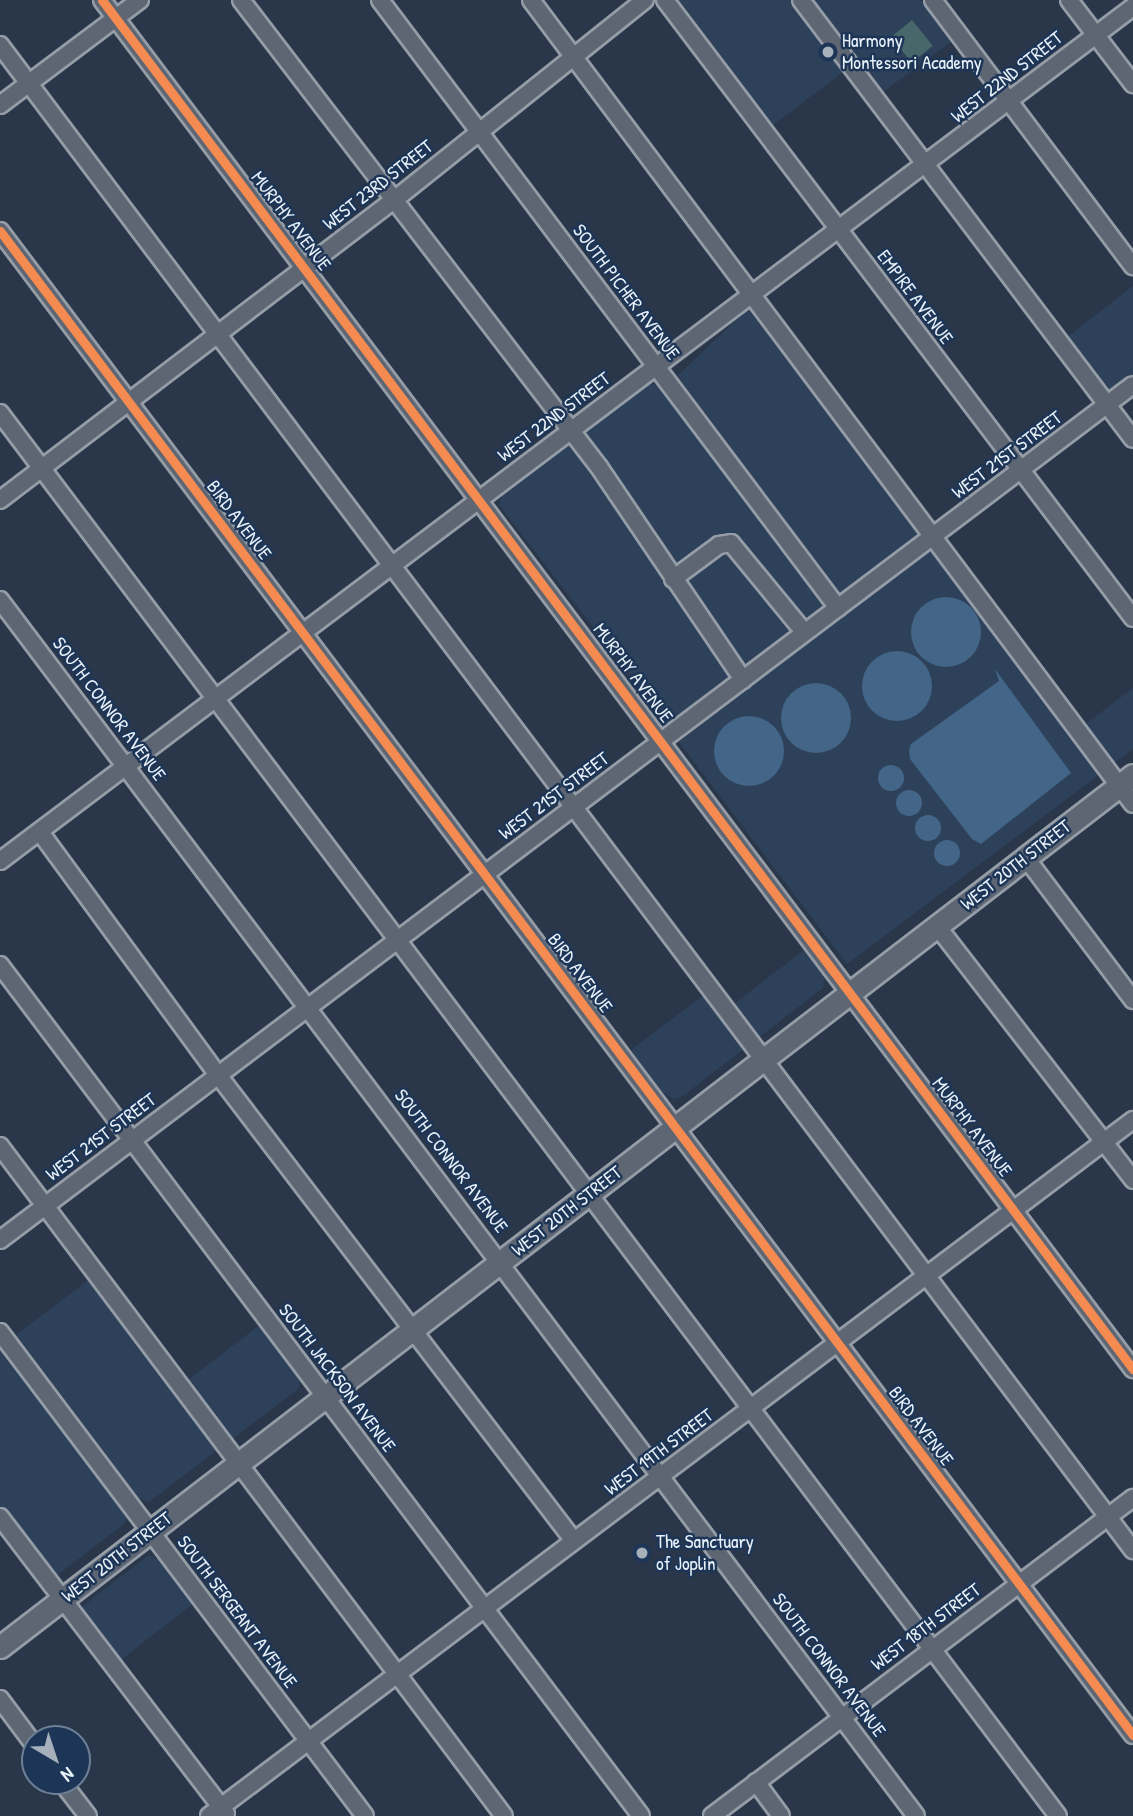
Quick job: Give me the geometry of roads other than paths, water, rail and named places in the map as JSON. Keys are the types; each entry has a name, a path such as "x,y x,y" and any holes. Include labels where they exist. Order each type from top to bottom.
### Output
{"main road":[{"name":"WEST 20TH STREET","path":"0,1647 1126,780"}],"street":[{"name":"MURPHY AVENUE","path":"102,0 1133,1369"},
{"path":"0,105 140,0"},
{"path":"242,0 393,201 572,430 743,680"},
{"name":"SOUTH PICHER AVENUE","path":"380,0 838,608"},
{"path":"531,0 934,536 1126,780 1133,804"},
{"name":"WEST 23RD STREET","path":"0,500 575,60 645,0"},
{"name":"EMPIRE AVENUE","path":"665,0 1019,471 1133,618"},
{"path":"801,0 1133,439"},
{"path":"933,0 1133,266"},
{"path":"1069,0 1133,84"},
{"name":"WEST 22ND STREET","path":"0,861 926,166 1133,7"},
{"path":"0,46 220,333 763,1060 929,1274 1133,1550"},
{"name":"BIRD AVENUE","path":"0,231 1133,1735"},
{"name":"WEST 21ST STREET","path":"0,1240 1133,385"},
{"path":"0,413 1058,1816"},
{"path":"673,579 719,545 731,543 804,632"},
{"name":"SOUTH CONNOR AVENUE","path":"0,600 916,1816"},
{"path":"40,832 218,1075 574,1541"},
{"path":"1026,858 1133,1000"},
{"path":"937,926 1133,1180"},
{"name":"SOUTH JACKSON AVENUE","path":"0,965 641,1816"},
{"name":"WEST 19TH STREET","path":"219,1813 308,1741 1133,1120"},
{"path":"0,1146 504,1816"},
{"name":"SOUTH SERGEANT AVENUE","path":"0,1332 365,1816"},
{"name":"WEST 18TH STREET","path":"712,1816 1133,1498"},
{"path":"0,1517 219,1813"},
{"path":"0,1699 21,1727"},
{"path":"756,1783 781,1816"},
{"path":"72,1795 88,1816"}],"place":[{"name":"Harmony Montessori Academy","path":"828,52"},
{"name":"The Sanctuary of Joplin","path":"642,1553"}]}
